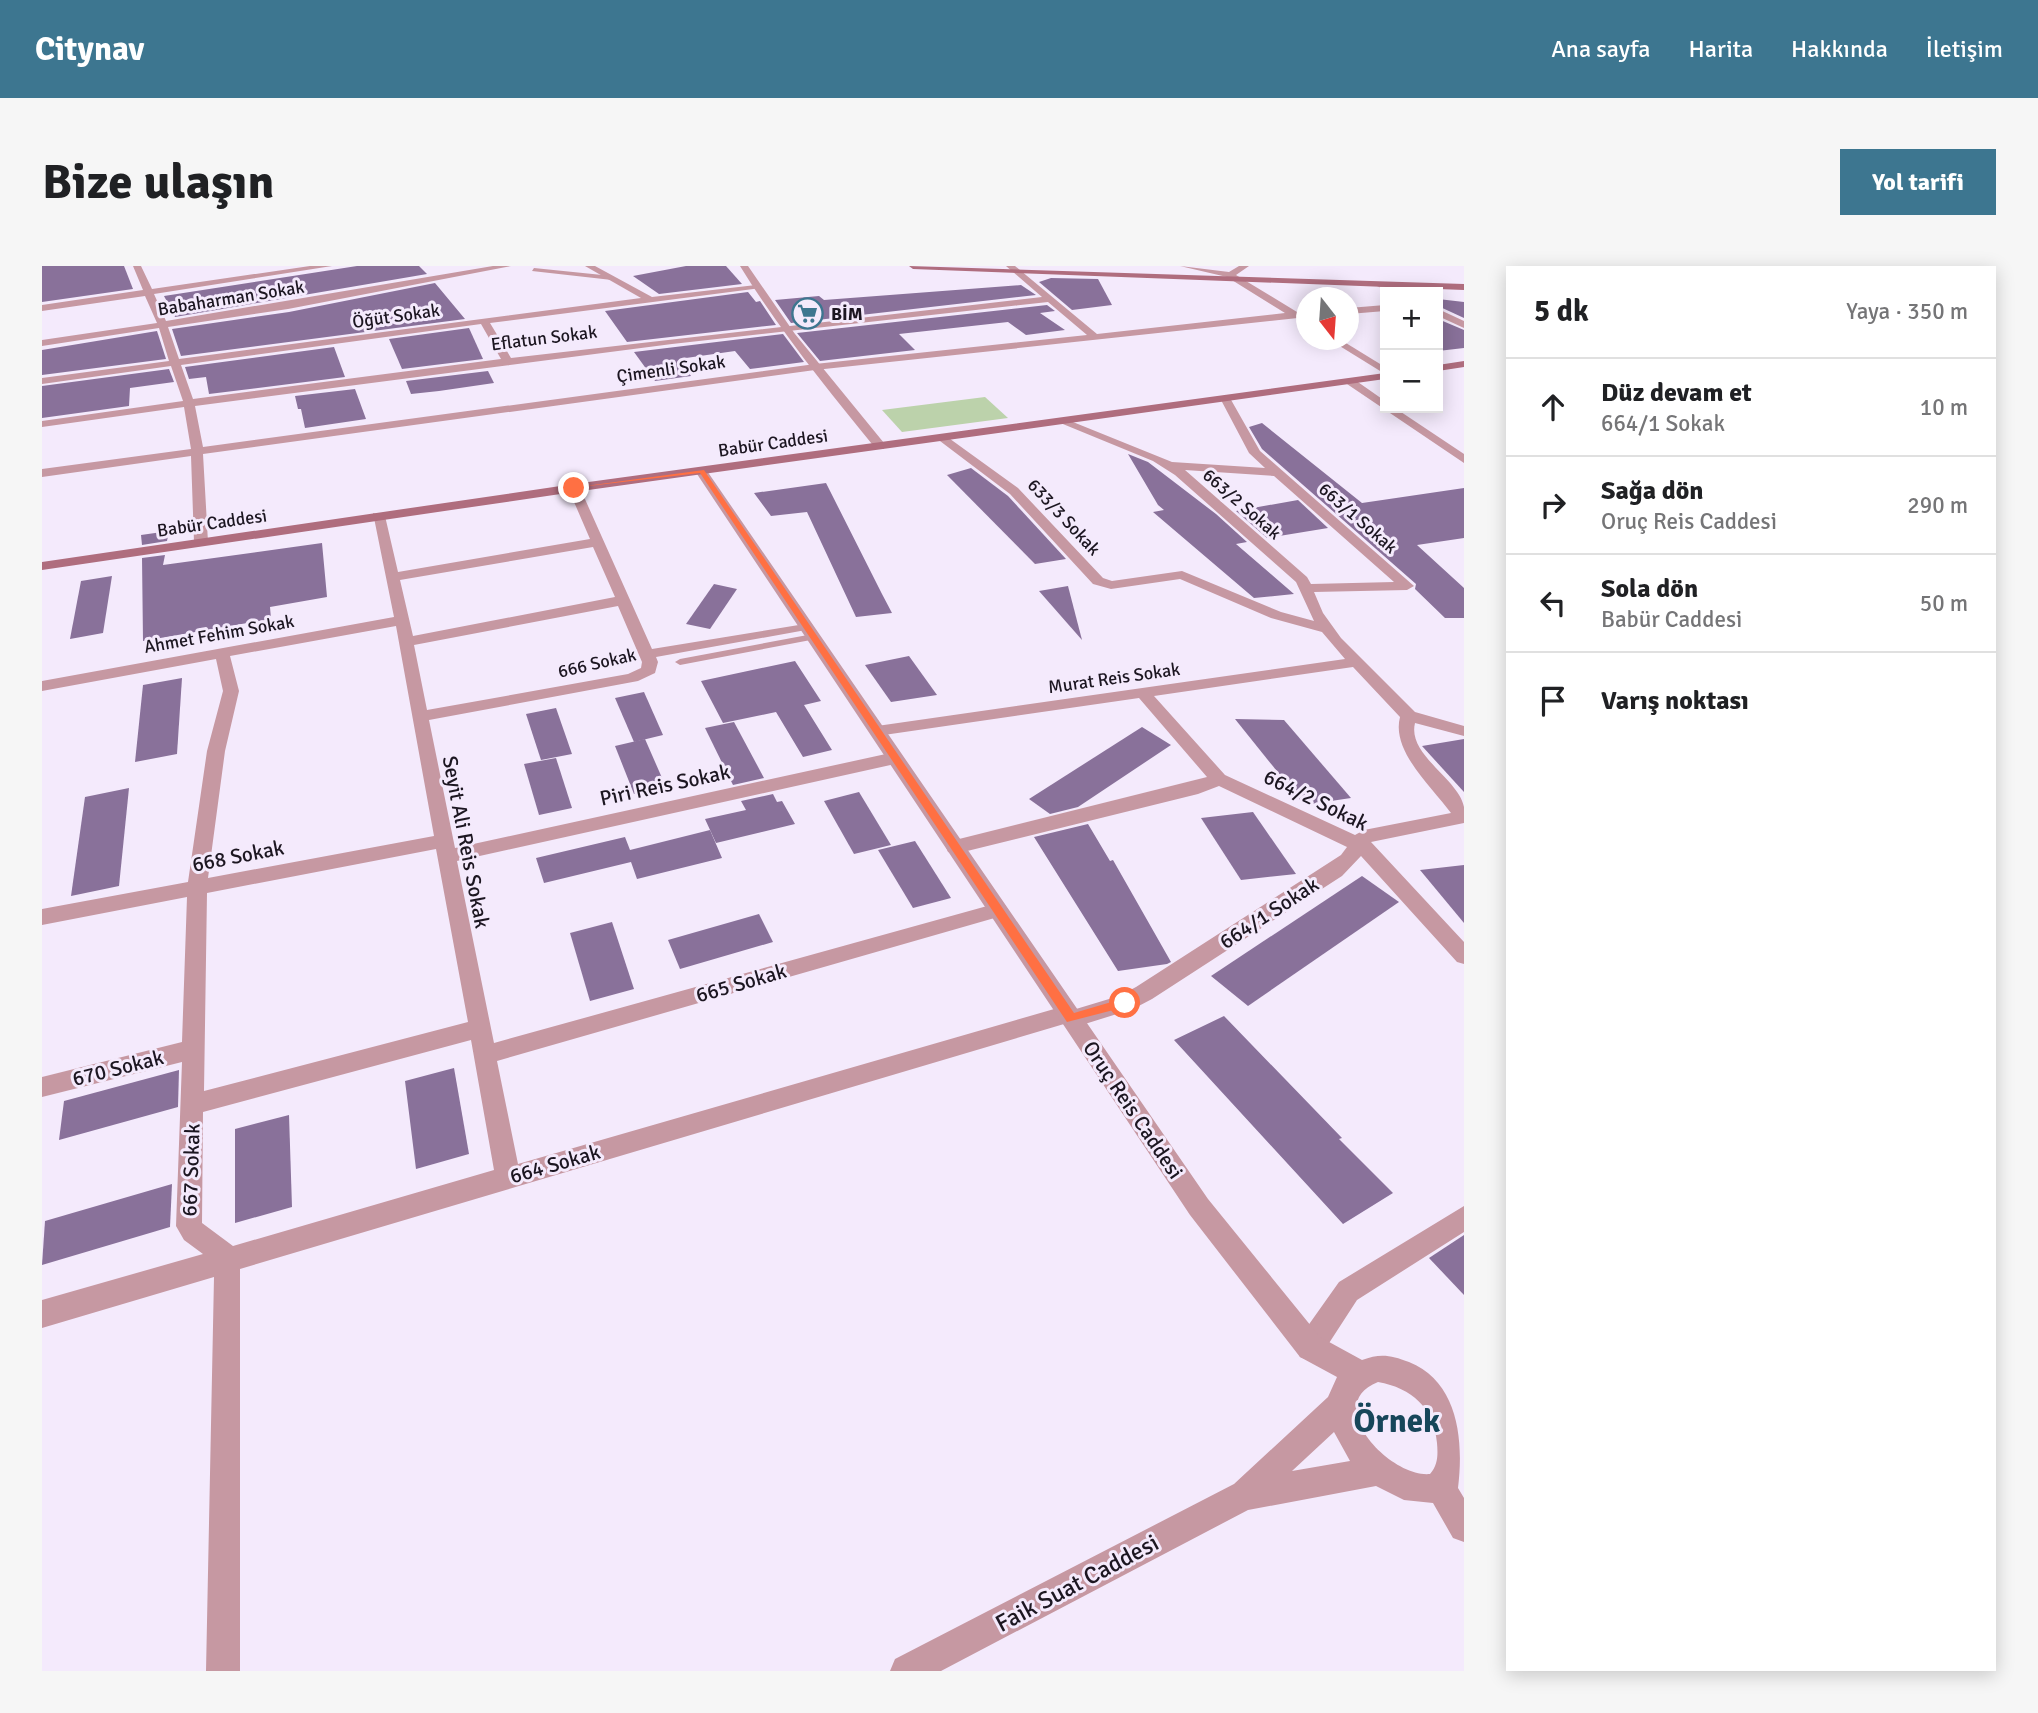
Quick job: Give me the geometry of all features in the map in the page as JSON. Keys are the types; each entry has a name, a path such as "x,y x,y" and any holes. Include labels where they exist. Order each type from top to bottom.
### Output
{"main road":[{"path":"914,266 1380,284 1464,284"},
{"path":"1234,277 1464,284"},
{"path":"1443,367 1462,365"},
{"name":"Babür Caddesi","path":"42,566 574,488 1380,377"}],"street":[{"path":"137,266 162,324 188,403 197,449 201,541"},
{"path":"42,307 328,266"},
{"path":"433,266 452,277"},
{"name":"Babaharman Sokak","path":"42,343 507,266"},
{"path":"589,266 649,299"},
{"path":"1184,266 1234,277 1296,316"},
{"path":"1234,277 1245,266"},
{"path":"748,268 756,288 784,326 880,446"},
{"path":"1010,268 1094,336"},
{"path":"1380,284 1386,287"},
{"name":"Öğüt Sokak","path":"42,381 484,320 756,288"},
{"name":"Eflatun Sokak","path":"42,424 507,360 784,326 1051,299"},
{"path":"1359,310 1380,309"},
{"path":"1443,314 1464,325"},
{"name":"Çimenli Sokak","path":"42,473 197,449 816,367 1296,315"},
{"path":"484,320 507,360"},
{"path":"1351,350 1380,368"},
{"path":"1350,382 1380,402"},
{"name":"663/1 Sokak","path":"1226,400 1255,453 1407,586 1307,588"},
{"path":"1396,413 1464,459"},
{"name":"663/2 Sokak","path":"1064,422 1150,454 1171,466 1299,576 1326,629 1409,716"},
{"name":"633/3 Sokak","path":"942,438 1014,491 1098,581 1111,585 1182,575 1276,615 1326,629"},
{"path":"1171,466 1275,472"},
{"name":"Oruç Reis Caddesi","path":"701,471 1199,1207 1310,1347 1358,1373"},
{"path":"574,488 647,654"},
{"name":"Seyit Ali Reis Sokak","path":"379,516 402,620 443,849 508,1177"},
{"path":"393,577 596,541"},
{"path":"406,642 624,600"},
{"name":"Ahmet Fehim Sokak","path":"42,686 402,620"},
{"name":"666 Sokak","path":"420,717 640,676 650,666 647,654 810,631"},
{"name":"667 Sokak","path":"222,653 231,691 216,751 197,886 194,1104 189,1226 198,1237 223,1251 227,1259"},
{"name":"Murat Reis Sokak","path":"877,731 1356,662"},
{"name":"664/2 Sokak","path":"1143,693 1219,779 1358,844 1385,867 1464,956"},
{"path":"1464,731 1409,716 1405,732 1410,746 1464,817"},
{"name":"Piri Reis Sokak","path":"443,849 895,758"},
{"path":"956,847 1198,788 1219,779"},
{"name":"664/1 Sokak","path":"1070,1016 1125,1003 1144,993 1335,871 1348,860 1358,844 1376,833 1464,817"},
{"name":"668 Sokak","path":"42,917 197,886 443,849"},
{"name":"665 Sokak","path":"484,1055 998,911"},
{"name":"664 Sokak","path":"42,1314 1070,1016"},
{"path":"194,1104 480,1028"},
{"name":"670 Sokak","path":"42,1087 194,1049"},
{"path":"1310,1347 1348,1291 1464,1218"},
{"path":"223,1671 227,1259"},
{"path":"1341,1405 1351,1440 1378,1471 1414,1489 1440,1487 1458,1473 1462,1461 1458,1417 1432,1393 1405,1374 1378,1368 1358,1373"},
{"name":"Faik Suat Caddesi","path":"907,1671 1245,1494 1341,1405 1345,1386 1358,1373"},
{"name":"Faik Suat Caddesi","path":"1245,1494 1378,1471"},
{"path":"1440,1487 1464,1527"}],"lane":[{"path":"534,270 612,278"},
{"path":"680,662 810,631"}],"green space":[{"path":"985,397 1008,418 902,432 882,410"}],"building":[{"path":"42,266 124,266 133,289 42,302"},
{"path":"357,266 419,266 427,274 175,317 164,296"},
{"path":"686,266 726,266 742,284 659,294 633,276"},
{"path":"1051,278 1098,279 1112,305 1072,310 1039,282"},
{"path":"435,283 465,319 181,356 172,329 289,312"},
{"path":"1021,285 1036,295 791,323 775,300 819,296 824,300"},
{"path":"748,292 756,302 760,301 776,325 627,342 605,311"},
{"path":"1443,300 1464,302 1464,318 1443,308"},
{"path":"1047,305 1055,311 1040,313 1065,330 1026,335 1008,322 899,334 915,350 820,361 797,333"},
{"path":"1443,321 1464,330 1464,348 1443,350"},
{"path":"469,328 483,359 402,369 389,339"},
{"path":"157,331 166,359 42,375 42,350"},
{"path":"783,334 804,362 750,369 735,351 679,359 691,376 655,381 634,352"},
{"path":"334,347 345,377 209,394 206,377 189,379 185,367"},
{"path":"169,369 174,382 130,388 129,406 42,418 42,386"},
{"path":"488,371 494,383 439,391 411,394 406,381"},
{"path":"355,389 366,419 305,428 295,396"},
{"path":"1262,423 1362,503 1464,488 1464,538 1417,545 1464,588 1464,618 1445,618 1415,589 1416,584 1262,449 1249,427"},
{"path":"1128,454 1148,462 1216,514 1247,542 1236,544 1294,594 1254,598 1153,512 1164,510 1158,505"},
{"path":"971,468 1008,496 1066,559 1035,564 947,475"},
{"path":"826,483 892,613 856,617 807,512 771,516 754,493"},
{"path":"1298,500 1328,528 1267,538 1236,511"},
{"path":"169,531 167,541 142,545 141,535"},
{"path":"322,543 327,597 270,607 271,619 143,641 142,558 165,555 163,565"},
{"path":"112,576 103,633 70,639 81,581"},
{"path":"714,584 737,589 710,629 686,624"},
{"path":"1068,586 1082,640 1039,591"},
{"path":"909,656 937,695 891,702 865,665"},
{"path":"795,661 821,701 804,705 832,750 803,757 776,712 723,723 701,681"},
{"path":"182,678 177,754 135,762 143,685"},
{"path":"644,692 663,735 634,742 615,698"},
{"path":"556,708 572,754 541,760 526,714"},
{"path":"1235,719 1284,720 1351,798 1304,805"},
{"path":"734,722 764,778 733,785 705,728"},
{"path":"1142,727 1171,745 1078,807 1050,814 1029,799"},
{"path":"645,739 666,787 634,794 615,746"},
{"path":"1464,739 1464,792 1422,746"},
{"path":"556,758 572,808 539,815 524,764"},
{"path":"129,788 119,886 71,896 85,797"},
{"path":"859,792 891,845 854,854 824,801"},
{"path":"773,794 777,802 782,801 795,824 716,843 705,819 746,810 741,801"},
{"path":"1253,812 1296,874 1241,880 1201,818"},
{"path":"1088,824 1110,861 1113,860 1171,962 1118,971 1034,837"},
{"path":"710,830 722,858 637,879 631,862 544,883 536,858 625,837 630,850"},
{"path":"915,841 951,898 913,908 878,850"},
{"path":"1464,865 1464,923 1420,870"},
{"path":"1362,876 1399,902 1248,1006 1211,976"},
{"path":"759,914 773,942 680,969 668,940"},
{"path":"612,922 634,989 590,1001 570,933"},
{"path":"1224,1016 1393,1193 1343,1224 1174,1040"},
{"path":"454,1068 469,1154 416,1169 405,1081"},
{"path":"179,1070 178,1107 59,1140 64,1101"},
{"path":"289,1115 292,1207 235,1223 235,1129"},
{"path":"172,1184 170,1227 42,1265 45,1221"},
{"path":"1464,1235 1464,1295 1429,1258"}],"place":[{"name":"BİM","path":"808,314"}],"district":[{"name":"Örnek","path":"1397,1421"}],"route":[{"path":"574,488 701,471 1072,1019 1125,1003"}]}
